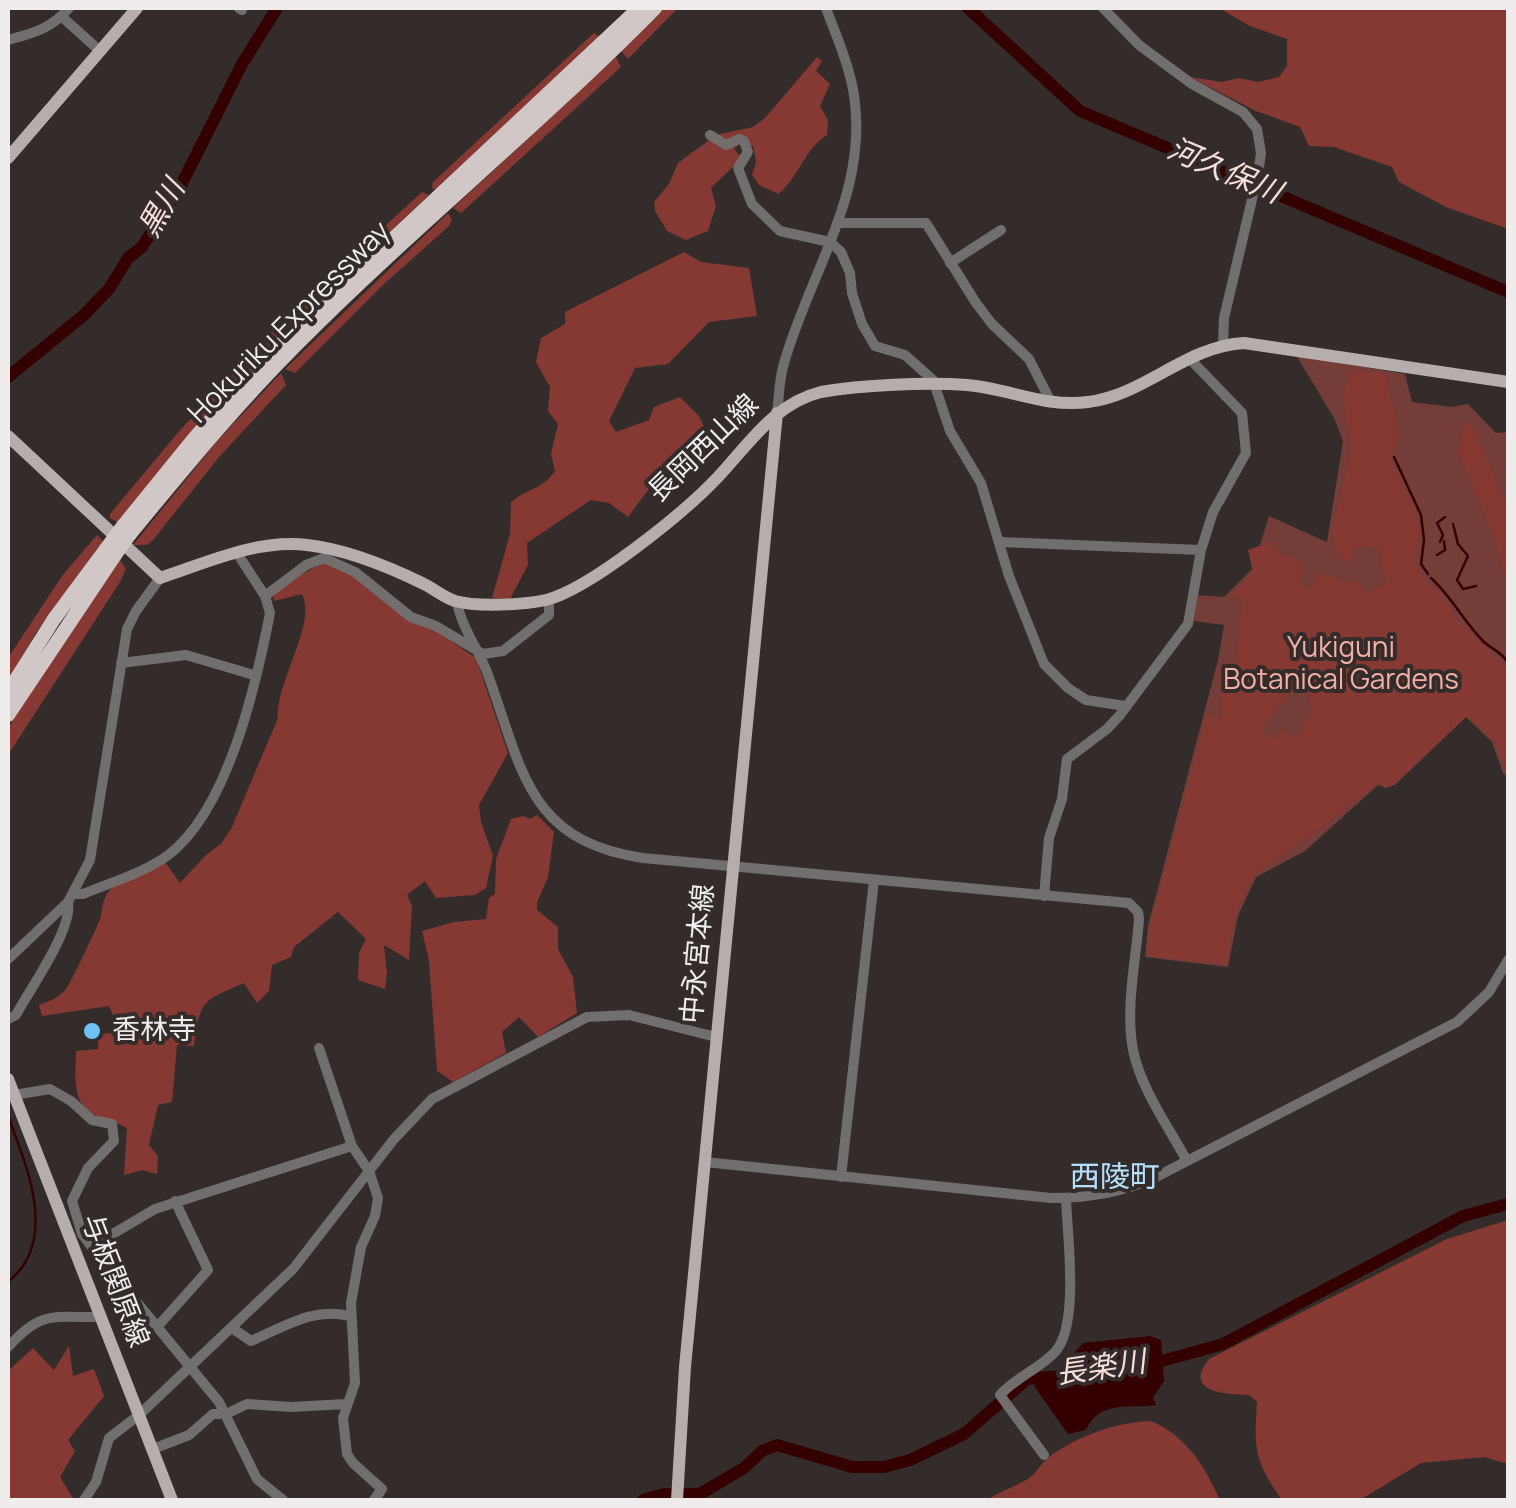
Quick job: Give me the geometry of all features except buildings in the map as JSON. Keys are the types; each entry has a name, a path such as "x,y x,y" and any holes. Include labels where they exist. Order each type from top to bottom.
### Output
{"highway":[{"name":"Hokuriku Expressway","path":"8,692 54,619 197,436 285,340 639,8"},
{"name":"Hokuriku Expressway","path":"126,530 296,345 655,8"},
{"name":"Hokuriku Expressway","path":"8,715 110,552"}],"main road":[{"path":"8,158 137,8"},
{"name":"長岡西山線","path":"160,578 278,545 324,547 420,582 457,602 549,599 601,573 700,494 777,413 798,398 821,392 967,385 1051,402 1086,403 1122,394 1223,344 1258,344 1508,382"},
{"name":"中永宮本線","path":"676,1500 716,1036 777,413"},
{"path":"8,436 160,578"},
{"name":"与板関原線","path":"8,1079 153,1449 168,1498"}],"street":[{"path":"777,413 784,364 852,182 856,104 826,8"},
{"path":"1103,8 1139,45 1192,84 1252,119 1261,145 1224,318 1223,344"},
{"path":"8,40 51,26 65,12 100,50"},
{"path":"710,135 722,144 738,139 748,146 748,155 738,168 747,195 780,231 830,242 845,258 862,324 875,346 913,360 928,372 950,431 981,483 1010,576 1044,664 1086,700 1125,706"},
{"path":"838,223 926,223 992,324 1028,359 1051,402"},
{"path":"950,263 1001,230"},
{"path":"1044,896 1049,838 1062,799 1068,758 1107,729 1188,624 1201,550 1213,512 1246,452 1242,413 1190,358"},
{"path":"1000,542 1201,550"},
{"path":"8,959 71,898 153,864 184,840 234,755 270,613 266,596 238,554"},
{"path":"266,596 306,565 324,558 355,572 411,618 436,626 479,652 503,652 534,630 549,616 549,599"},
{"path":"8,1019 16,1015 58,940 71,898 94,848 127,629 160,578"},
{"path":"457,602 530,789 572,836 607,851 1129,903 1138,912 1131,1011 1134,1052 1144,1081 1187,1161"},
{"path":"121,664 186,655 254,674"},
{"path":"840,1177 874,880"},
{"path":"705,1162 1066,1198 1124,1190 1457,1022 1489,992 1508,960"},
{"path":"84,1500 96,1482 109,1438 139,1415 293,1269 369,1171 432,1099 580,1019 628,1014 716,1036"},
{"path":"320,1048 352,1146 377,1192 377,1208 360,1247 350,1316 355,1383 343,1418 347,1454 382,1488 374,1500"},
{"path":"14,1095 44,1089 56,1091 92,1120 112,1124 114,1141 88,1168 72,1201 82,1234 190,1364 226,1414 253,1473 284,1500"},
{"path":"97,1254 111,1234 175,1201 352,1146"},
{"path":"1044,1455 1000,1394 1055,1352 1064,1335 1069,1296 1066,1198"},
{"path":"158,1326 208,1270 175,1201"},
{"path":"232,1328 250,1340 315,1314 333,1312 350,1316"},
{"path":"8,1347 27,1326 40,1319 101,1318"},
{"path":"153,1449 189,1435 213,1414 226,1414 253,1404 346,1404"}],"green space":[{"path":"661,8 678,8 628,59 621,51"},
{"path":"1219,8 1508,8 1508,229 1446,207 1399,182 1392,167 1334,147 1309,146 1300,127 1256,111 1190,77 1258,82 1279,77 1287,66 1287,39 1250,26"},
{"path":"594,33 601,38 435,190 432,188 433,182"},
{"path":"616,57 621,67 461,213 453,208"},
{"path":"817,57 822,61 816,71 830,84 820,106 828,120 827,135 786,187 779,194 759,185 752,175 756,162 753,146 742,142 734,149 742,158 711,188 716,206 708,231 686,240 667,231 654,202 669,184 678,163 716,135 753,127 765,118"},
{"path":"422,192 429,195 268,349 265,346 268,336 289,314"},
{"path":"448,213 452,219 449,226 295,373 285,369"},
{"path":"684,252 701,262 749,268 757,316 709,322 668,364 635,368 609,421 616,432 649,420 654,407 680,397 699,416 708,435 676,480 661,473 628,517 609,503 591,500 527,543 528,565 510,599 492,598 510,534 511,502 545,482 555,471 551,454 558,424 548,411 550,387 536,362 541,338 565,324 565,312"},
{"path":"260,351 117,522 110,518 181,429 253,353"},
{"name":"Yukiguni Botanical Gardens","path":"1296,355 1405,374 1412,402 1452,407 1468,404 1496,433 1508,432 1508,778 1492,742 1466,717 1395,785 1378,785 1305,851 1256,877 1238,916 1228,967 1145,957 1148,926 1224,625 1194,621 1198,595 1224,597 1253,568 1269,516 1327,542 1343,441 1334,418"},
{"name":"Yukiguni Botanical Gardens","path":"1352,369 1386,374 1397,427 1391,457 1417,515 1419,571 1447,601 1453,614 1508,671 1508,774 1494,741 1467,716 1394,784 1385,787 1377,783 1254,875 1234,917 1227,964 1147,956 1150,926 1207,714 1222,721 1220,676 1222,671 1235,671 1243,597 1231,595 1253,572 1248,550 1270,542 1279,553 1302,562 1300,585 1310,590 1320,572 1349,583 1359,581 1366,594 1387,583 1376,545 1354,548 1352,563 1337,557 1332,533 1351,451 1343,394","holes":["1309,688 1312,710 1298,738 1282,731 1273,740 1261,729 1290,693"]},
{"path":"281,373 286,385 219,457 154,539 147,545 133,545 218,440"},
{"path":"1464,422 1474,428 1508,502 1508,586 1494,537 1458,451"},
{"path":"97,535 103,541 36,633 8,680 8,658 62,576"},
{"path":"120,560 126,569 120,582 8,755 8,729 30,690"},
{"path":"325,562 346,563 374,580 390,599 476,658 508,753 479,805 493,856 486,888 475,895 436,898 425,881 407,895 412,906 409,960 384,945 385,989 358,980 359,953 366,939 338,912 294,947 291,957 272,965 269,991 257,1003 244,983 211,999 202,1010 194,1046 177,1045 172,1102 158,1105 149,1145 158,1156 157,1174 142,1170 124,1175 127,1128 88,1111 78,1097 76,1079 76,1051 98,1049 98,1034 110,1033 116,1022 109,1006 42,1016 39,1005 57,997 69,985 110,890 165,862 180,883 221,844 232,827 278,718 283,687 304,621 302,594 274,601 272,590"},
{"path":"537,815 554,832 548,877 537,910 558,927 558,949 573,977 577,1013 538,1037 519,1017 502,1032 506,1053 453,1082 437,1071 429,961 422,931 486,919 489,898 495,894 496,859 511,819"},
{"path":"1508,1220 1508,1464 1484,1457 1421,1463 1360,1500 1282,1500 1258,1454 1257,1402 1249,1395 1220,1392 1204,1385 1202,1370 1209,1359 1447,1239"},
{"path":"69,1346 73,1376 94,1369 104,1396 68,1440 75,1451 60,1477 74,1500 8,1500 8,1371 33,1348 54,1370"},
{"path":"1151,1421 1185,1444 1220,1500 987,1500 1028,1479 1049,1457 1072,1443 1111,1427"}],"water":[{"path":"1150,1336 1161,1340 1164,1381 1153,1398 1156,1405 1117,1407 1099,1414 1086,1430 1068,1434 1034,1386 1059,1370 1083,1343"}],"waterway":[{"name":"黒川","path":"8,377 84,315 109,289 128,258 142,247 181,185 242,64 277,8"},
{"name":"河久保川","path":"968,8 1080,111 1508,292"},
{"path":"1394,457 1421,515 1421,564 1428,574"},
{"path":"1440,542 1443,535 1437,523 1445,517"},
{"path":"1453,524 1458,544 1468,556 1457,580 1463,589 1476,586"},
{"path":"1437,555 1445,550 1444,541"},
{"path":"1431,578 1484,642 1508,663"},
{"path":"8,1116 30,1179 36,1224 24,1265 8,1282"},
{"name":"長楽川","path":"1151,1364 1223,1344 1463,1216 1508,1204"},
{"name":"長楽川","path":"643,1500 664,1494 700,1494 777,1445 852,1467 884,1467 910,1460 964,1434 1027,1379 1062,1376"}],"place":[{"name":"香林寺","path":"92,1031"}],"district":[{"name":"西陵町","path":"1115,1179"}]}
